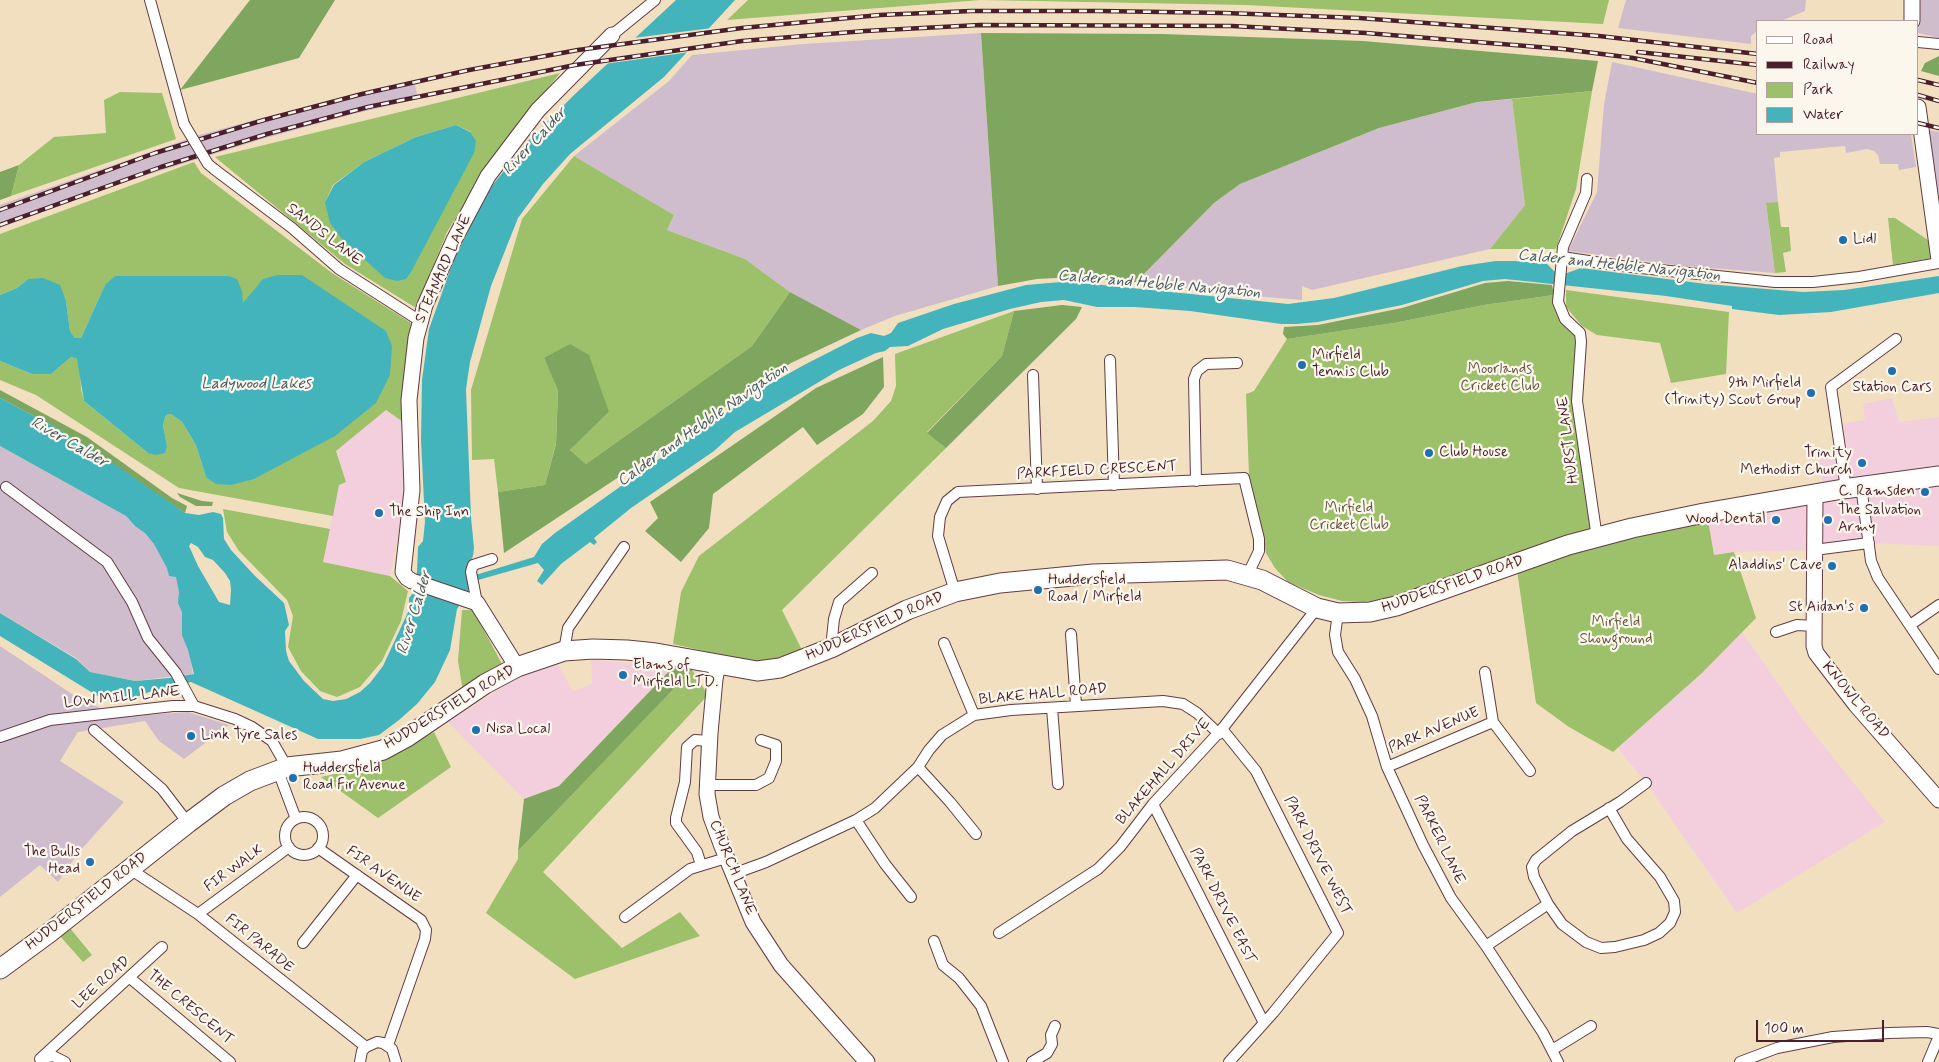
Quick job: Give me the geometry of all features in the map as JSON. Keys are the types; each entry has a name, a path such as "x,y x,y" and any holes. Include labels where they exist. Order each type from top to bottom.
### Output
{"highway":[{"name":"HUDDERSFIELD ROAD","path":"0,969 48,934 188,823 224,796 250,781 282,769 342,761 382,750 407,736 485,684 517,667 564,651 593,649 627,650 656,653 757,671 780,668 831,648 907,610 955,592 1000,583 1093,574 1227,570 1262,580 1317,608 1338,613 1370,612 1396,606 1560,548 1632,528 1704,513 1939,476"}],"street":[{"name":"SANDS LANE","path":"150,0 184,124 208,164 292,228 339,269 420,321"},
{"name":"STEANARD LANE","path":"474,597 412,581 403,572 412,490 409,400 411,374 420,321 454,240 488,176 538,110 612,35 656,0"},
{"path":"1912,0 1912,20"},
{"path":"1919,42 1939,44"},
{"path":"1561,261 1775,282 1813,282 1859,277 1939,261 1938,241 1919,114"},
{"name":"HURST LANE","path":"1587,179 1586,193 1563,247 1558,302 1565,319 1580,333 1577,401 1597,538"},
{"path":"1896,339 1831,387 1871,561 1878,578 1939,669"},
{"path":"1110,360 1114,484"},
{"path":"1196,481 1194,379 1197,371 1206,364 1237,363"},
{"path":"1033,375 1037,488"},
{"name":"PARKFIELD CRESCENT","path":"955,592 938,536 940,517 947,501 958,492 1244,478 1259,539 1259,551 1247,576"},
{"path":"6,488 107,562 132,602 148,638 176,673 194,706"},
{"name":"KNOWL ROAD","path":"1815,495 1814,646 1820,660 1856,705 1937,794"},
{"path":"1814,550 1868,543"},
{"path":"564,651 568,628 624,547"},
{"path":"492,559 474,566 471,572 474,597 517,667"},
{"path":"831,648 834,619 839,602 872,573"},
{"path":"1910,625 1939,605"},
{"name":"BLAKEHALL DRIVE","path":"1004,928 1098,869 1120,847 1153,804 1220,732 1317,608"},
{"name":"PARKER LANE","path":"1338,613 1335,624 1338,652 1355,679 1372,716 1387,766 1438,874 1451,898 1486,946 1543,1033 1558,1062"},
{"path":"1776,632 1797,625 1814,626"},
{"path":"1071,634 1076,706"},
{"path":"944,643 974,715"},
{"name":"CHURCH LANE","path":"718,664 715,679 708,785 711,817 726,858 753,922 781,965 867,1062"},
{"name":"PARK AVENUE","path":"1485,672 1493,722 1530,771"},
{"name":"BLAKE HALL ROAD","path":"732,874 766,862 856,820 875,808 918,767 928,750 942,735 974,715 1164,701 1183,704 1220,732"},
{"name":"LOW MILL LANE","path":"0,737 50,720 173,706 194,706 235,719 252,727 272,741 282,769"},
{"path":"1052,708 1058,784"},
{"name":"PARK AVENUE","path":"1387,766 1493,722"},
{"path":"94,730 162,789 188,823"},
{"name":"PARK DRIVE WEST","path":"1220,732 1256,771 1338,932 1243,1049 1229,1062"},
{"path":"701,865 697,852 676,823 676,818 685,782 689,745 694,740 710,741"},
{"path":"708,785 756,785 769,778 776,761 776,745 761,740"},
{"path":"918,767 976,834"},
{"path":"282,769 296,819"},
{"path":"1610,808 1627,839 1660,877 1674,902 1675,912 1670,923 1659,933 1644,940 1615,947 1601,948 1586,942 1562,924 1548,904 1534,877 1532,867 1536,860 1572,831 1646,783"},
{"name":"PARK DRIVE EAST","path":"1153,804 1232,956 1264,1023"},
{"path":"308,818 319,824 323,836 318,848 314,852 303,855 289,847 286,842 285,831 291,822 296,819 308,818"},
{"path":"856,820 884,864 911,897"},
{"name":"FIR WALK","path":"198,914 289,847"},
{"name":"FIR AVENUE","path":"318,848 421,920 426,930 425,939 388,1045"},
{"path":"625,918 690,869 726,858"},
{"name":"FIR PARADE","path":"130,869 198,914 366,1047"},
{"path":"303,943 357,875"},
{"path":"1486,946 1548,904"},
{"path":"934,941 943,965 959,978 980,1006 1003,1062"},
{"name":"LEE ROAD","path":"38,1061 162,947"},
{"name":"THE CRESCENT","path":"130,978 230,1062"},
{"path":"1032,1062 1047,1053 1052,1044 1051,1035 1055,1026"},
{"path":"1552,1050 1591,1026"},
{"path":"1740,1062 1777,1048 1833,1037 1928,1032 1939,1035 1928,1062"},
{"name":"LEE ROAD","path":"62,1040 65,1062"},
{"path":"360,1062 360,1056 366,1047 377,1042 388,1045 395,1054 396,1062"},
{"name":"LEE ROAD","path":"38,1061 53,1056 65,1062"}],"shaded area":[{"path":"1626,0 1806,0 1805,11 1783,20 1756,20 1756,32 1751,36 1751,44 1618,28"},
{"path":"1917,0 1939,0 1939,38 1919,33"},
{"path":"981,33 998,286 895,316 861,330 790,292 745,259 667,230 674,215 574,156 669,81 692,55 803,44"},
{"path":"1612,62 1756,94 1756,135 1911,135 1916,167 1899,170 1898,164 1880,164 1878,155 1874,151 1867,149 1846,153 1845,146 1780,152 1780,157 1774,158 1778,202 1766,204 1775,273 1683,266 1568,251 1597,192 1604,104"},
{"path":"414,80 418,99 349,115 259,140 118,184 0,228 0,205 196,136"},
{"path":"1512,99 1525,205 1490,249 1312,290 1302,286 1302,300 1136,282 1214,203 1240,184 1379,128 1477,102"},
{"path":"1929,130 1939,132 1939,194 1937,194"},
{"path":"1892,398 1899,422 1939,417 1939,546 1869,543 1814,550 1735,552 1714,555 1707,514 1823,486 1819,454 1839,451 1836,425 1865,420 1863,404"},
{"path":"386,410 403,422 406,494 390,576 323,562 339,485 346,482 336,451"},
{"path":"0,446 126,516 135,526 147,532 177,578 193,674 135,681 90,672 76,658 0,613"},
{"path":"1742,632 1804,721 1885,822 1737,913 1646,783 1618,748 1702,673"},
{"path":"0,646 75,696 119,717 188,712 229,725 184,759 159,741 145,721 78,732 60,761 124,802 79,852 58,882 40,865 0,897"},
{"path":"591,660 673,667 559,786 524,799 448,722 512,681 557,663 573,691 592,684"}],"green space":[{"path":"250,0 335,0 299,58 180,90"},
{"path":"748,0 981,0 727,20"},
{"path":"981,0 1609,0 1603,24 1246,5"},
{"path":"981,33 1163,34 1363,41 1598,61 1592,91 1477,102 1379,128 1240,184 1214,203 1136,282 1108,280 1093,276 1037,279 998,286"},
{"path":"1939,56 1939,76 1921,71 1925,63"},
{"path":"560,73 492,159 447,232 416,308 345,264 215,157","holes":["456,125 471,132 325,202 333,185 364,162 416,137"]},
{"path":"1592,91 1576,189 1556,249 1490,249 1525,205 1512,99"},
{"path":"120,92 162,93 176,139 11,196 19,165 54,137 106,133 104,100"},
{"path":"574,156 674,215 667,230 745,259 790,292 752,346 586,464 570,450 609,412 544,358 558,391 556,443 545,485 498,492 494,459 472,460 471,390 522,219"},
{"path":"194,162 201,173 332,273 411,323 403,385 403,422 386,410 336,451 346,482 339,485 333,516 179,488 36,395 0,380 0,361 32,374 51,374 71,357 77,359 84,401 148,453 167,446 163,425 166,415 171,414 182,422 196,445 206,477 243,304 105,285 81,338 75,338 70,331 66,301 28,279 17,288 0,295 0,234"},
{"path":"19,165 11,196 0,200 0,172"},
{"path":"1778,202 1781,227 1789,227 1791,251 1783,253 1786,272 1775,273 1766,203"},
{"path":"1888,218 1895,218 1928,240 1932,258 1893,265"},
{"path":"1508,281 1552,285 1554,295 1484,305 1394,323 1287,339 1283,334 1284,327 1318,325 1402,308 1485,283"},
{"path":"1566,290 1729,312 1726,374 1671,383 1660,343 1597,335 1582,326 1566,307"},
{"path":"790,292 861,330 791,363 504,553 498,492 545,485 556,444 558,391 544,358 570,344 589,355 609,412 570,450 586,464 752,346"},
{"path":"1554,295 1577,334 1574,379 1593,535 1393,598 1364,602 1342,601 1319,595 1288,582 1275,568 1266,553 1249,476 1246,394 1254,391 1287,339 1394,323 1484,305"},
{"path":"1062,305 1082,307 1076,319 946,448 927,433 1002,356 1014,311"},
{"path":"1014,311 1002,356 927,432 946,448 782,610 803,652 776,661 752,662 673,644 681,592 699,556 873,421 891,401 896,386 895,354"},
{"path":"883,357 884,387 863,414 817,445 803,427 713,494 709,528 681,562 645,531 658,518 650,502 816,388"},
{"path":"0,390 87,437 172,498 187,506 185,513 58,429 0,398"},
{"path":"177,493 202,501 213,502 212,506 196,506 180,497"},
{"path":"223,509 330,529 323,562 390,576 408,591 401,621 382,661 360,687 337,697 320,691 301,671 288,647 293,616 287,600 239,551 227,532"},
{"name":"Mirfield Showground","path":"1707,514 1714,555 1734,552 1756,618 1702,673 1613,752 1569,727 1536,703 1517,570"},
{"path":"462,610 473,610 502,664 463,691 458,661"},
{"path":"673,667 692,670 518,851 524,799 559,786"},
{"path":"692,670 708,695 543,872 622,948 680,912 700,936 575,979 486,913 518,859 518,851"},
{"path":"434,732 451,767 378,818 321,777 372,766"},
{"path":"69,927 92,955 83,962 59,935"}],"water":[{"name":"River Calder","path":"676,0 735,0 664,77 570,154 543,184 518,218 491,286 470,362 466,389 474,548 473,556 467,569 469,577 534,557 542,544 555,533 676,447 768,385 804,365 857,338 871,333 884,336 891,333 898,323 954,304 1026,285 1061,282 1083,283 1288,304 1334,298 1462,266 1496,261 1515,261 1547,264 1554,271 1567,273 1581,268 1706,284 1803,292 1844,290 1939,276 1939,293 1831,312 1779,315 1732,309 1732,306 1666,296 1505,279 1483,281 1402,305 1318,322 1296,324 1281,324 1190,311 1135,307 1097,307 1064,300 1041,302 1010,309 943,329 908,346 890,347 885,351 876,353 839,370 735,432 714,451 631,508 594,538 597,542 594,545 590,542 561,564 542,585 537,581 544,570 538,563 471,582 470,589 457,609 450,650 435,682 417,704 399,720 379,735 360,739 318,739 191,682 114,703 96,695 0,636 0,613 76,659 90,672 135,681 194,674 182,635 182,612 178,603 179,592 176,577 169,576 167,568 154,544 126,516 0,446 0,398 58,429 104,457 185,513 199,515 213,512 221,514 223,518 224,539 231,550 284,603 289,625 285,631 286,651 289,661 304,681 323,699 333,701 346,699 360,692 370,683 383,666 409,610 409,598 413,593 417,572 418,547 423,541 425,522 421,440 422,380 429,329 453,262 487,192 528,141 574,95","holes":["191,543 198,547 205,557 213,560 230,581 230,605 219,602 198,566 189,546"]},
{"path":"456,125 470,132 476,141 474,153 411,272 406,279 397,281 385,278 342,239 330,223 325,202 334,185 364,162 416,137"},
{"name":"Ladywood Lakes","path":"278,275 302,275 386,331 392,346 390,375 376,403 335,436 254,479 231,485 216,484 206,477 196,445 182,422 171,414 166,415 163,425 167,446 165,453 156,455 148,453 84,401 77,359 71,357 51,374 32,374 0,361 0,295 17,288 28,279 43,278 60,285 66,301 70,331 75,338 81,338 105,285 115,276 228,276 237,279 242,291 243,303 263,279"}],"pier":[{"path":"712,28 690,52 604,64 633,38"}],"railway":[{"path":"0,210 155,153 264,120 362,94 469,70 578,50 742,28 880,15 971,11 1100,11 1359,18 1599,36 1756,54"},
{"path":"0,225 161,167 267,134 368,107 575,65 742,41 865,31 980,25 1232,26 1366,33 1563,49 1633,58 1756,83"},
{"path":"1638,52 1756,65"},
{"path":"1919,80 1939,85"},
{"path":"1919,95 1939,101"},
{"path":"1919,123 1939,128"}],"place":[{"name":"Lidl","path":"1843,240"},
{"name":"Mirfield Tennis Club","path":"1302,365"},
{"name":"Station Cars","path":"1892,371"},
{"name":"9th Mirfield (Trinity) Scout Group","path":"1811,393"},
{"name":"Club House","path":"1429,453"},
{"name":"Trinity Methodist Church","path":"1862,463"},
{"name":"C. Ramsden","path":"1925,492"},
{"name":"The Ship Inn","path":"379,513"},
{"name":"Wood Dental","path":"1776,520"},
{"name":"The Salvation Army","path":"1828,520"},
{"name":"Aladdins' Cave","path":"1832,566"},
{"name":"Huddersfield Road / Mirfield","path":"1038,590"},
{"name":"St Aidan's","path":"1864,608"},
{"name":"Elams of Mirfield LTD.","path":"623,675"},
{"name":"Nisa Local","path":"476,730"},
{"name":"Link Tyre Sales","path":"191,736"},
{"name":"Huddersfield Road Fir Avenue","path":"293,778"},
{"name":"The Bulls Head","path":"90,862"}],"water label":[{"name":"Calder and Hebble Navigation","path":"1619,266"},
{"name":"Calder and Hebble Navigation","path":"1159,285"},
{"name":"Calder and Hebble Navigation","path":"703,425"}],"park label":[{"name":"Moorlands Cricket Club","path":"1500,378"},
{"name":"Mirfield Cricket Club","path":"1349,518"}]}
